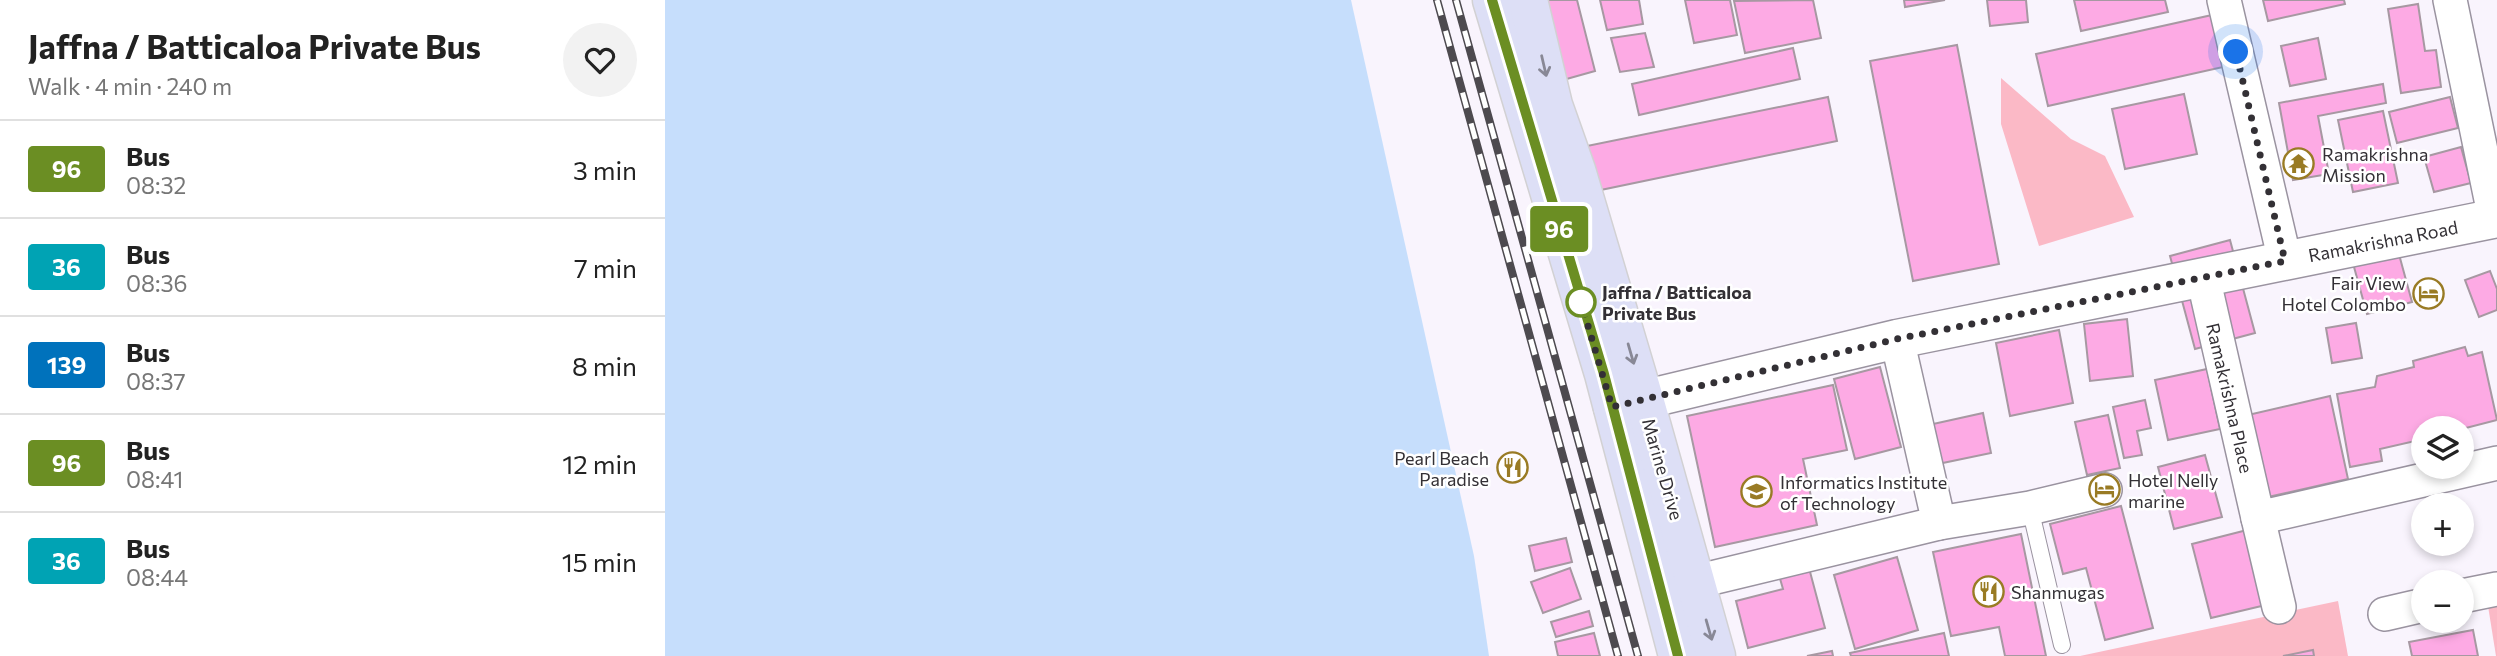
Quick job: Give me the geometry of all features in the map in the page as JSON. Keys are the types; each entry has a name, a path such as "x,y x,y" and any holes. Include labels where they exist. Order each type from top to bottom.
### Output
{"main road":[{"name":"Marine Drive","path":"1492,0 1628,403 1695,582 1716,656"},
{"name":"Marine Drive","path":"1528,0 1553,105 1576,170 1628,403 1678,656"}],"street":[{"path":"2224,0 2285,261"},
{"path":"2450,0 2496,218"},
{"name":"Ramakrishna Road","path":"1628,403 1897,339 2496,218"},
{"name":"Ramakrishna Place","path":"2203,277 2279,607"},
{"path":"1897,339 1939,523"},
{"path":"2258,519 2497,463"},
{"path":"1695,582 1939,523 2030,508 2105,491"},
{"path":"2474,594 2497,589"},
{"path":"2385,614 2411,608"}],"lane":[{"path":"2030,508 2062,645"}],"shaded area":[{"path":"2001,78 2071,139 2105,156 2134,217 2039,246 2001,124"},
{"path":"2338,601 2348,656 2080,656"},
{"path":"2497,604 2497,656 2496,656 2488,606"}],"water":[{"path":"665,0 1351,0 1474,556 1489,656 665,656"}],"building":[{"path":"1542,0 1577,0 1595,71 1563,80"},
{"path":"1600,0 1639,0 1643,24 1607,30"},
{"path":"1685,0 1730,0 1737,35 1694,43"},
{"path":"1813,0 1821,38 1745,53 1734,1"},
{"path":"1904,0 1945,0 1905,7"},
{"path":"1987,0 2026,0 2028,22 1990,26"},
{"path":"2074,0 2165,0 2168,12 2081,31"},
{"path":"2263,0 2344,0 2345,4 2268,21"},
{"path":"2418,4 2425,51 2436,50 2441,87 2401,93 2388,9"},
{"path":"2212,15 2223,67 2048,106 2036,54"},
{"path":"1645,33 1654,67 1620,72 1611,38"},
{"path":"2318,38 2326,79 2290,86 2281,46"},
{"path":"1957,45 1999,264 1913,281 1870,61"},
{"path":"1793,48 1800,79 1639,115 1632,84"},
{"path":"2383,84 2386,103 2318,116 2329,174 2293,180 2279,103"},
{"path":"2184,94 2197,154 2125,169 2112,109"},
{"path":"1828,97 1837,141 1591,192 1582,147"},
{"path":"2450,97 2458,128 2397,143 2389,112"},
{"path":"2383,111 2398,183 2353,192 2338,120"},
{"path":"2461,147 2471,183 2434,192 2424,157"},
{"path":"2391,225 2412,302 2367,314 2346,238"},
{"path":"2230,240 2255,333 2195,349 2170,256"},
{"path":"2490,271 2497,289 2497,310 2479,317 2465,280"},
{"path":"2127,319 2133,376 2090,381 2084,324"},
{"path":"2356,323 2362,358 2332,363 2326,328"},
{"path":"2059,330 2073,403 2010,416 1996,343"},
{"path":"2465,347 2468,356 2482,352 2497,420 2474,426 2474,416 2411,416 2411,442 2380,449 2382,461 2350,467 2337,394 2375,387 2377,376 2414,367 2413,361"},
{"path":"1880,367 1901,447 1855,459 1834,379"},
{"path":"2207,369 2220,429 2168,440 2155,380"},
{"name":"Informatics Institute of Technology","path":"1833,385 1847,450 1803,459 1817,525 1715,547 1687,416"},
{"path":"2330,396 2348,479 2268,497 2248,415"},
{"path":"2145,400 2151,428 2137,431 2142,455 2124,458 2113,407"},
{"path":"1983,413 1991,453 1933,465 1924,426"},
{"path":"2108,415 2120,468 2087,475 2075,422"},
{"path":"2205,455 2222,517 2174,529 2158,467"},
{"path":"2121,506 2153,628 2105,640 2086,568 2063,574 2050,524"},
{"path":"2251,529 2270,604 2211,618 2192,544"},
{"path":"2021,534 2046,656 2005,656 1999,627 1951,636 1933,552"},
{"path":"1566,538 1572,562 1535,571 1529,546"},
{"path":"1897,557 1918,630 1855,649 1834,575"},
{"path":"1570,568 1581,599 1543,613 1531,582"},
{"path":"1809,568 1825,628 1748,648 1736,601 1783,589 1779,575"},
{"path":"1589,611 1593,626 1556,637 1551,622"},
{"path":"1594,633 1600,656 1558,656 1555,642"},
{"path":"1944,633 1949,656 1851,656 1850,653"},
{"path":"2457,633 2474,633 2478,656 2412,656 2409,642"},
{"path":"2313,650 2314,656 2283,656"},
{"path":"1832,651 1833,656 1807,656"}],"railway":[{"path":"1437,0 1618,656"},
{"path":"1456,0 1638,656"}],"bus line":[{"name":"96","path":"1492,0 1604,374 1678,656"}],"place":[{"name":"Ramakrishna Mission","path":"2299,164"},
{"name":"Fair View Hotel Colombo","path":"2429,293"},
{"name":"Jaffna / Batticaloa Private Bus","path":"1581,302"},
{"name":"Pearl Beach Paradise","path":"1512,468"},
{"name":"Hotel Nelly marine","path":"2105,490"},
{"name":"Informatics Institute of Technology","path":"1757,492"},
{"name":"Shanmugas","path":"1988,592"}],"route":[{"path":"1581,302 1612,407 1897,339 2285,261 2236,52"}]}
